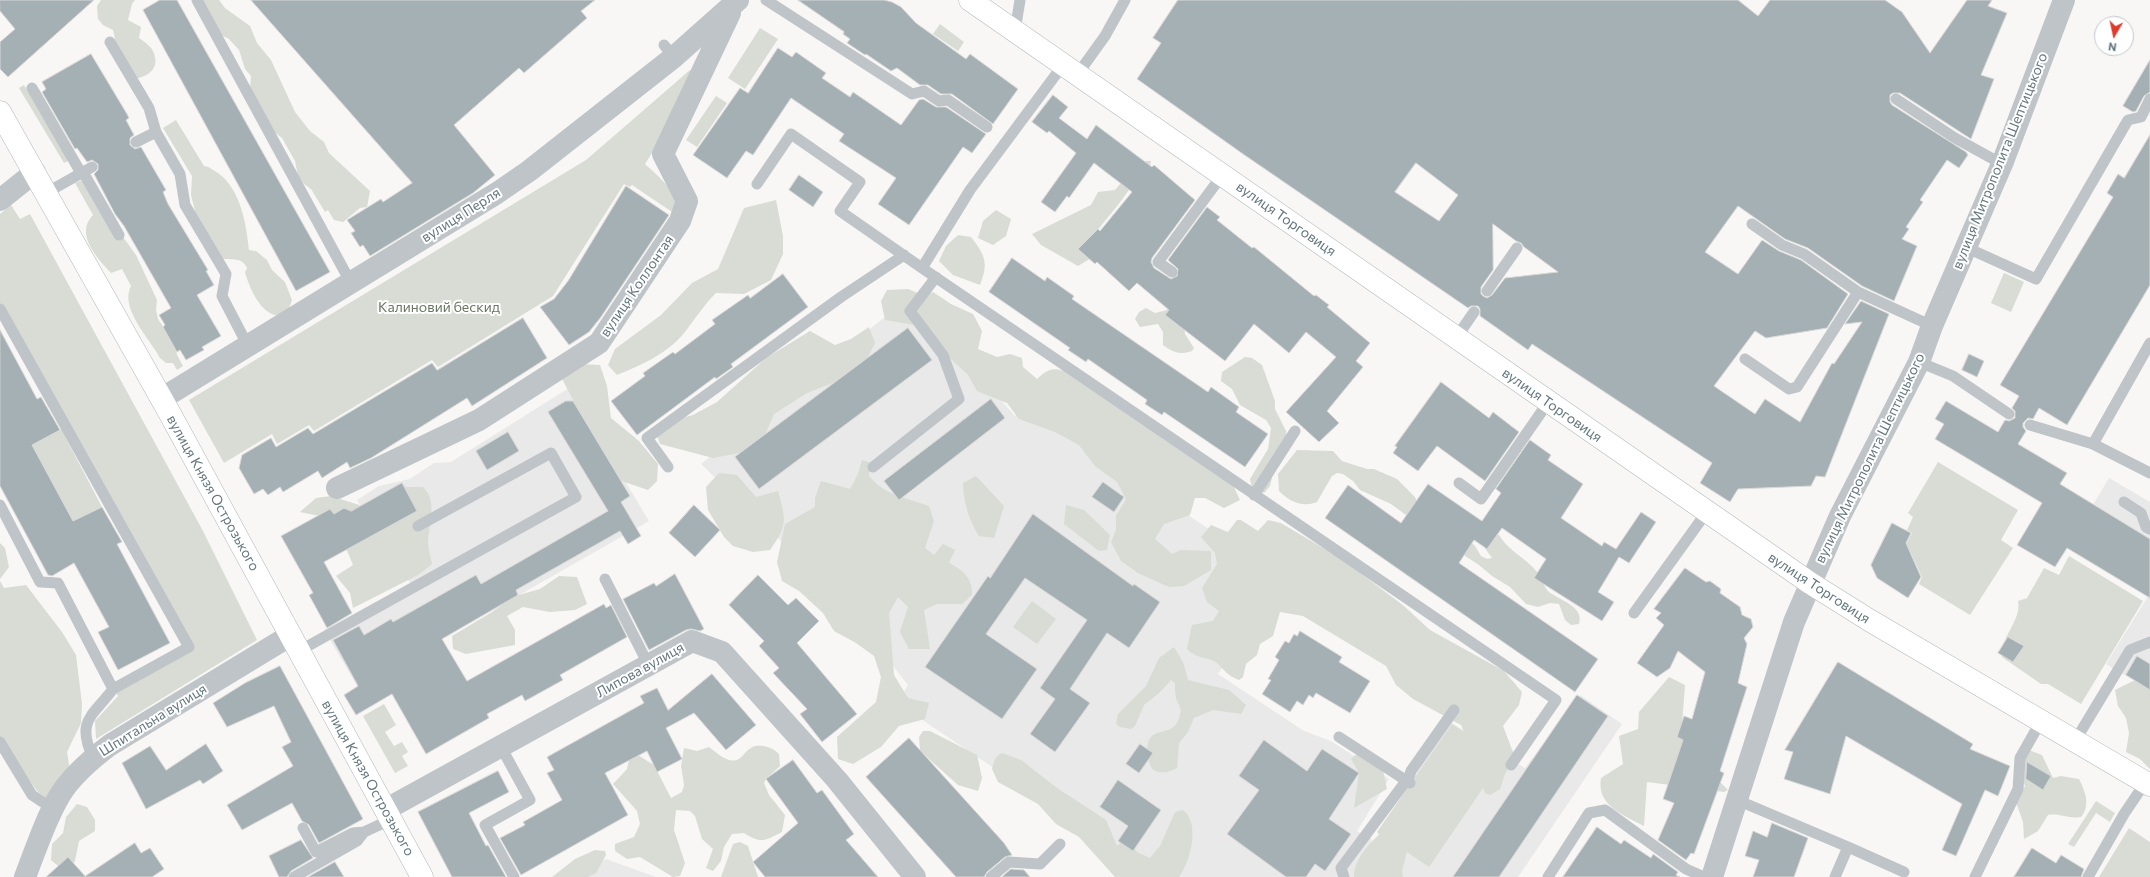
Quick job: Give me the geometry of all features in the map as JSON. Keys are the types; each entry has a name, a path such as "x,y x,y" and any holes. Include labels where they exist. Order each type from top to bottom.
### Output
{"main road":[{"name":"вулиця Торговиця","path":"970,0 1223,174 1706,513 1810,583 1869,620 2148,784"},
{"name":"вулиця Князя Острозького","path":"0,112 161,399 422,877"}],"street":[{"name":"вулиця Митрополита Шептицького","path":"1712,877 1794,622 1840,516 1919,362 1932,326 1965,247 2002,164 2064,0"},
{"name":"вулиця Перля","path":"161,399 493,196 529,171 669,51 736,1"},
{"name":"вулиця Коллонтая","path":"337,488 479,420 599,343 680,221 687,201 663,154 736,1"},
{"path":"0,200 35,172"},
{"name":"Липова вулиця","path":"388,815 501,747 692,641 722,652 837,780 915,877"},
{"name":"Шпитальна вулиця","path":"25,877 53,808 61,793 93,758 110,745 294,643"}],"lane":[{"path":"197,0 351,283"},
{"path":"766,0 912,94 924,91 939,101 948,100 987,127"},
{"path":"1015,31 1020,0"},
{"path":"922,268 970,190 1070,70 1105,36 1125,0"},
{"path":"110,42 149,108 156,132 180,174 185,205 226,274 222,296 248,346"},
{"path":"32,88 85,171 119,235"},
{"path":"1896,99 1955,138 2002,164"},
{"path":"1965,247 2036,279 2128,120 2141,117 2150,100"},
{"path":"136,142 156,132"},
{"path":"757,184 791,134 860,182 840,211 1556,700 1511,765"},
{"path":"46,193 85,171"},
{"path":"1172,272 1158,262 1223,174"},
{"path":"1752,224 1782,245 1804,254 1858,292 1932,326"},
{"path":"1488,291 1517,248"},
{"path":"668,467 647,438 841,297 904,255"},
{"path":"874,468 959,399 943,355 910,311 936,277"},
{"path":"1745,359 1789,389 1797,386 1858,292"},
{"path":"0,308 189,647 113,689 102,705 89,717 84,736 93,758"},
{"path":"1456,338 1474,312"},
{"path":"2093,444 2150,343"},
{"path":"1919,362 1953,376 2009,414"},
{"path":"1459,483 1481,499 1549,402"},
{"path":"2030,425 2093,444 2149,470"},
{"path":"1254,495 1296,431"},
{"path":"294,643 576,497 551,452 418,526"},
{"path":"2124,502 2141,513 2146,527 2150,529"},
{"path":"0,505 40,582 58,583 113,689"},
{"path":"1634,613 1706,513"},
{"path":"605,579 649,666"},
{"path":"2075,741 2130,650 2150,642"},
{"path":"1344,877 1341,868 1409,782 1411,771 1454,710"},
{"path":"1975,877 2018,789 2020,758 2041,721"},
{"path":"1339,737 1409,782"},
{"path":"0,742 32,795 53,808"},
{"path":"501,747 530,800 485,825 514,877"},
{"path":"2088,877 2124,814 2148,784"},
{"path":"1737,800 1904,872"},
{"path":"1548,877 1589,813 1605,810 1686,869 1704,877"},
{"path":"294,877 357,841 364,832 388,815"},
{"path":"303,828 316,852 353,833 364,832"},
{"path":"991,877 1009,862 1040,864 1060,844"},
{"path":"1835,877 1848,847"}],"shaded area":[{"path":"910,297 1015,416 1027,406 1284,580 1218,674 1304,731 1331,741 1389,779 1357,831 1371,839 1384,877 1122,877 1101,840 921,719 896,705 908,685 839,597 701,464"},
{"path":"569,388 649,521 358,687 324,630 410,583 357,500 379,486 410,479 434,463 451,462"},
{"path":"2109,478 2150,502 2150,539 2105,512 2091,508"},
{"path":"2150,593 2150,690 2106,664"},
{"path":"1580,695 1622,724 1518,877 1391,877 1378,833 1450,722 1525,768"},
{"path":"606,859 656,877 578,877"}],"green space":[{"path":"101,0 135,0 132,4 128,20 141,27 139,38 149,45 153,51 155,63 152,71 148,74 133,79 120,62 113,30 103,25 98,19 97,6"},
{"path":"199,0 219,0 225,8 250,26 257,43 271,60 295,112 310,131 324,142 329,153 370,191 367,207 360,208 343,222 334,220 328,210 325,212 311,189 304,184 298,176 295,161 282,138 267,126 250,90 251,76 245,69 239,50 229,39 221,35"},
{"path":"940,24 964,42 958,51 933,34"},
{"path":"760,28 778,39 745,89 728,78"},
{"name":"Калиновий бескид","path":"690,70 699,79 645,164 668,186 675,199 675,214 632,185 630,187 624,184 553,296 438,367 432,360 314,431 309,425 277,444 272,434 224,463 189,400 586,160"},
{"path":"24,85 70,160 64,163 19,88"},
{"path":"716,96 727,103 697,147 686,140"},
{"path":"176,120 204,166 218,173 232,188 244,218 249,250 256,251 267,260 272,270 285,282 292,300 288,311 279,316 266,310 256,299 245,272 247,268 245,264 236,260 221,259 196,215 191,195 192,176 163,128"},
{"path":"1139,161 1151,161 1149,170 1137,179 1091,238 1093,257 1078,266 1041,245 1032,234 1091,205 1098,192 1115,190"},
{"path":"82,180 136,255 157,300 156,310 158,319 175,344 177,355 183,366 177,370 173,363 166,363 160,358 137,323 129,304 128,295 131,286 122,269 111,273 100,261 90,246 86,230 88,222 93,215 75,183"},
{"path":"776,200 783,236 783,254 771,280 744,294 716,293 685,332 671,346 645,363 617,375 608,365 615,349 661,315 692,283 718,269 744,208"},
{"path":"11,205 20,219 30,214 203,531 257,640 96,739 95,721 118,696 113,689 189,647 0,309 0,214"},
{"path":"996,210 1011,219 1006,236 993,245 978,238 983,221"},
{"path":"958,235 971,237 980,249 985,265 980,285 953,275 939,261 946,246"},
{"path":"2004,273 2024,282 2011,312 1991,303"},
{"path":"1180,288 1185,334 1194,348 1192,351 1184,353 1170,350 1163,345 1163,332 1158,324 1140,327 1135,319 1139,312 1146,308 1155,313 1167,310"},
{"path":"908,289 925,296 933,292 951,304 973,314 982,331 978,349 997,357 1010,354 1022,358 1023,367 1037,379 1046,372 1054,369 1073,374 1233,485 1240,500 1224,508 1205,498 1195,498 1190,515 1164,524 1155,539 1172,554 1181,550 1211,551 1211,570 1184,586 1169,587 1138,573 1121,561 1111,542 1116,530 1116,516 1126,499 1117,482 1095,466 1079,445 1055,432 1019,419 1007,403 977,391 968,375 915,325 885,320 881,301 887,290"},
{"path":"869,327 875,343 867,359 835,382 807,393 774,414 762,442 739,453 713,458 660,444 656,433 674,420 693,415 717,402 766,358 810,331 835,345 851,339"},
{"path":"1245,357 1252,358 1262,365 1275,401 1275,409 1286,431 1287,439 1275,466 1270,486 1264,493 1252,488 1250,479 1268,449 1271,428 1266,420 1240,405 1232,389 1221,381 1222,372"},
{"path":"579,364 600,365 607,386 611,418 639,441 658,464 657,481 648,490 616,479 562,379"},
{"path":"61,429 102,507 73,521 32,445"},
{"path":"1297,450 1333,451 1342,461 1367,469 1374,469 1397,479 1415,497 1420,509 1466,537 1475,546 1481,556 1487,559 1492,558 1482,544 1486,534 1499,535 1507,546 1533,567 1548,591 1574,608 1580,618 1579,624 1571,625 1565,620 1559,604 1550,603 1538,607 1526,604 1510,587 1436,537 1391,504 1360,490 1353,481 1343,474 1337,473 1332,476 1317,502 1311,504 1301,504 1287,498 1279,491 1278,474"},
{"path":"862,460 871,463 869,476 883,488 897,496 929,506 934,521 925,548 934,555 943,544 955,550 949,563 963,572 969,580 972,595 962,604 937,604 924,610 930,649 909,649 900,632 908,607 898,597 889,613 894,675 908,698 929,703 925,719 899,726 881,747 853,764 838,759 837,737 876,702 881,677 874,656 856,643 834,631 823,613 799,591 782,581 777,562 785,524 815,507 815,498 821,481 850,489 858,474"},
{"path":"1938,462 2018,510 2001,540 2013,548 1970,615 1919,584 1922,577 1910,551 1904,548 1912,533 1907,530 1913,517 1908,513"},
{"path":"719,473 737,475 756,497 778,491 783,509 784,522 780,534 770,550 753,552 733,546 724,537 708,510 706,487"},
{"path":"976,476 1004,506 994,538 979,536 967,511 963,483"},
{"path":"402,483 406,487 423,487 428,493 432,513 428,547 432,564 418,575 353,608 350,593 336,576 353,565 343,541 339,520 300,512 316,498 331,496 378,511"},
{"path":"1066,505 1084,510 1110,535 1107,550 1099,551 1064,524"},
{"path":"1237,520 1241,520 1258,531 1268,520 1281,523 1343,560 1404,606 1430,630 1504,671 1522,692 1519,705 1503,726 1515,757 1505,774 1500,789 1490,795 1485,793 1483,788 1429,867 1407,852 1402,871 1403,877 1354,877 1356,865 1362,853 1380,834 1377,832 1452,724 1464,732 1461,725 1413,699 1396,685 1386,666 1303,616 1280,612 1273,636 1260,644 1257,655 1246,664 1243,677 1239,680 1229,675 1214,661 1195,655 1187,649 1192,625 1213,621 1219,611 1207,602 1202,588 1217,564 1215,553 1201,537 1211,525 1228,532"},
{"path":"0,543 5,548 9,567 0,579"},
{"path":"2069,556 2143,601 2081,704 2048,684 2041,684 2002,657 2005,642 2017,615 2018,601 2027,598 2044,568 2059,575"},
{"path":"559,576 577,577 587,604 575,610 550,612 523,607 507,616 515,630 515,645 466,654 453,649 452,636 492,612 512,597 540,589"},
{"path":"0,581 4,588 26,585 62,632 76,655 82,704 81,723 67,752 70,771 51,802 38,792 0,741"},
{"path":"1032,601 1056,619 1037,644 1013,627"},
{"path":"1174,647 1183,662 1188,680 1229,690 1246,705 1241,714 1213,710 1194,718 1188,732 1179,743 1177,768 1166,772 1157,772 1151,768 1147,756 1147,749 1152,736 1172,728 1178,721 1180,706 1176,696 1175,683 1171,680 1160,692 1144,705 1135,726 1131,729 1120,727 1116,724 1118,714 1146,686 1159,658"},
{"path":"1669,677 1685,685 1681,737 1710,762 1721,783 1728,790 1724,792 1647,782 1644,826 1620,813 1607,803 1601,788 1601,778 1623,764 1619,736 1638,729 1639,712"},
{"path":"2139,678 2150,685 2150,769 2140,759 2126,752 2129,733 2126,718 2118,706 2115,690"},
{"path":"384,704 396,725 385,732 394,746 402,742 408,752 402,756 408,766 395,773 363,716"},
{"path":"923,731 930,731 977,755 982,778 978,791 958,785 920,751 919,737"},
{"path":"755,746 768,747 779,754 780,766 766,779 764,783 769,795 785,815 782,832 771,838 763,840 755,839 744,833 732,834 724,847 721,861 713,871 706,868 713,849 702,839 695,816 690,811 676,810 674,830 685,863 680,876 673,877 640,857 627,859 615,851 615,844 634,837 640,824 637,811 613,784 627,769 630,756 636,754 654,765 671,798 682,792 684,785 681,766 684,748 697,751 709,747 728,760 736,760"},
{"path":"2029,750 2042,755 2053,778 2061,776 2079,779 2085,793 2086,808 2081,817 2048,815 2038,831 2024,839 2023,822 2016,802 2025,786 2018,768"},
{"path":"1002,753 1021,760 1057,788 1106,820 1117,846 1124,840 1132,844 1137,852 1150,858 1160,846 1175,812 1183,810 1192,824 1193,833 1190,853 1179,877 1115,877 1079,837 1056,824 1038,804 998,782 992,769 996,758"},
{"path":"1355,755 1373,756 1381,761 1387,789 1354,808 1359,773 1351,759"},
{"path":"2096,801 2115,813 2110,822 2096,813 2074,847 2068,844"},
{"path":"77,804 87,807 95,820 95,831 79,841 75,861 69,870 64,871 51,860 52,844 63,833 66,817"},
{"path":"2129,828 2150,842 2150,877 2099,877"},
{"path":"740,842 748,846 758,877 721,877 733,844"},
{"path":"595,850 605,851 606,855 596,873 588,877 552,877 575,859"}],"building":[{"path":"0,0 94,0 8,77 0,69 0,42 15,29 0,11"},
{"path":"160,0 177,0 330,272 296,291 143,10"},
{"path":"251,0 595,0 581,11 587,18 524,73 519,68 454,125 495,175 473,193 370,256 363,245 360,247 351,233 355,231 347,220 381,199 383,202 412,183"},
{"path":"798,0 884,0 892,2 901,7 916,23 966,59 970,54 1018,89 993,124 952,94 941,94 928,85 920,85 897,68 891,71 866,54 865,55 847,43 850,39 843,34 844,32"},
{"path":"1178,0 1738,0 1758,16 1770,0 1885,0 1902,12 1930,53 1967,0 1992,0 1988,6 2007,13 1981,75 1994,79 1971,139 1900,93 1893,93 1890,95 1890,102 1892,105 1966,152 1968,155 1959,168 1947,160 1920,200 1923,202 1906,227 1909,229 1902,239 1917,246 1894,301 1862,286 1808,248 1785,239 1738,206 1705,252 1738,274 1762,240 1779,251 1801,260 1848,294 1827,328 1766,338 1755,331 1714,386 1755,414 1765,399 1800,422 1832,363 1834,364 1862,322 1845,324 1861,301 1889,314 1825,477 1816,476 1811,486 1738,489 1730,502 1700,483 1712,463 1532,344 1528,350 1480,316 1480,309 1478,306 1471,306 1468,308 1243,154 1137,79 1161,43 1153,38","holes":["1416,163 1458,195 1439,221 1395,192","1493,224 1521,243 1524,247 1558,272 1505,278 1492,295 1487,298 1483,296 1481,294 1481,287 1493,270"]},
{"path":"778,48 792,57 796,52 826,73 822,78 850,97 853,92 901,125 919,100 923,99 936,107 946,107 986,134 972,153 963,147 909,225 878,204 896,178 839,141 844,134 791,98 753,155 746,151 727,178 693,155 740,88 748,93"},
{"path":"91,54 129,118 126,120 134,135 130,138 130,145 135,149 141,147 166,190 163,192 168,204 208,270 206,271 214,285 197,295 221,336 202,347 204,350 186,360 180,350 177,352 163,327 165,325 159,315 171,308 124,226 115,214 94,174 98,170 98,164 92,160 87,162 77,148 75,149 42,92 46,89 42,82"},
{"path":"2150,60 2150,92 2144,96 2136,111 2133,112 2123,106"},
{"path":"1053,95 1068,107 1059,118 1087,139 1096,125 1152,167 1154,165 1195,200 1152,258 1151,262 1154,268 1171,279 1177,276 1178,269 1168,260 1207,207 1220,217 1217,220 1252,248 1254,247 1314,296 1316,295 1329,305 1327,307 1370,343 1356,361 1363,367 1327,411 1339,423 1319,442 1286,412 1336,357 1306,332 1289,353 1254,324 1225,361 1165,315 1169,310 1137,283 1129,291 1097,262 1095,264 1078,249 1098,229 1100,231 1132,192 1094,163 1069,198 1067,196 1055,212 1041,202 1076,153 1049,131 1047,133 1032,122"},
{"path":"2150,135 2150,285 2067,425 2039,408 2033,419 2028,418 2023,423 2023,427 2026,431 2018,444 2067,473 2060,484 2150,539 2150,598 2067,548 2055,567 2017,545 2042,503 1935,439 1944,424 1935,419 1946,401 1998,432 2005,420 2009,421 2015,418 2015,411 2012,408 2019,396 2000,385 2113,197 2107,193 2118,174 2124,178"},
{"path":"799,175 823,192 813,207 789,190"},
{"path":"626,186 669,215 601,317 589,332 569,345 540,307 554,299 568,281"},
{"path":"1012,258 1045,281 1047,277 1074,296 1072,299 1208,392 1211,387 1239,407 1236,412 1268,434 1245,467 1164,412 1162,415 1145,404 1147,400 1088,359 1086,362 1068,350 1070,348 989,292"},
{"path":"783,274 808,307 731,364 733,367 716,379 715,377 637,435 611,401 645,376 643,373 673,352 675,354 715,324 712,320 748,295 750,298"},
{"path":"523,318 547,358 472,406 467,398 371,458 350,468 347,462 322,478 318,471 283,492 280,487 268,495 263,489 254,494 239,468 242,455 271,438 276,447 308,428 313,434 432,363 437,370"},
{"path":"908,328 932,360 759,489 735,457"},
{"path":"0,330 37,399 41,397 60,430 32,445 73,521 102,507 122,542 117,544 170,643 118,670 98,632 109,627 74,563 52,576 48,575 0,486"},
{"path":"1969,354 1984,361 1977,377 1962,370"},
{"path":"1441,382 1489,418 1493,412 1519,432 1485,481 1437,446 1418,471 1393,453 1397,447 1395,446"},
{"path":"991,399 1005,418 899,500 884,481"},
{"path":"566,401 573,401 630,496 621,502 641,536 628,544 620,531 516,590 518,595 442,639 467,681 604,604 606,608 611,605 627,637 560,675 563,680 525,701 522,695 487,714 489,718 426,754 392,694 356,715 344,695 358,686 333,640 359,626 364,635 391,619 393,622 476,575 481,584 608,511 548,412"},
{"path":"508,432 519,451 487,470 476,451"},
{"path":"1530,440 1551,455 1548,460 1583,484 1561,518 1602,546 1604,542 1616,549 1641,512 1656,522 1629,563 1619,557 1598,592 1614,602 1602,621 1534,578 1546,559 1502,528 1487,549 1474,540 1459,563 1598,659 1575,692 1325,518 1348,485 1401,523 1428,484 1482,521 1501,493 1496,489"},
{"path":"1103,482 1124,497 1114,512 1092,497"},
{"path":"402,483 417,511 324,562 352,613 327,628 309,595 313,593 281,536 330,509 334,514 344,508 351,511"},
{"path":"694,505 720,530 695,557 669,533"},
{"path":"1033,514 1133,586 1134,584 1160,602 1129,648 1107,633 1070,689 1090,703 1055,752 1030,734 1055,699 1040,688 1087,620 1025,578 986,634 1037,669 1002,719 925,667 988,576 990,578"},
{"path":"1892,523 1911,533 1906,543 1921,577 1908,598 1877,578 1871,565"},
{"path":"1685,568 1706,582 1710,581 1721,589 1720,593 1740,607 1742,615 1751,619 1753,627 1744,638 1747,644 1738,683 1747,687 1720,771 1724,773 1694,854 1691,853 1686,860 1658,840 1674,803 1663,799 1683,740 1677,737 1684,716 1692,719 1705,672 1678,651 1670,668 1657,677 1637,663 1664,625 1656,618 1661,613 1654,609"},
{"path":"675,574 704,629 700,631 691,629 686,630 649,650 623,599 654,583 656,586"},
{"path":"758,575 788,605 796,598 819,621 797,643 857,714 822,742 800,714 807,709 773,673 779,668 759,646 764,641 729,605"},
{"path":"1300,631 1342,657 1339,662 1370,681 1350,713 1316,693 1313,698 1309,695 1303,705 1297,701 1290,712 1262,694 1271,680 1268,679 1279,660 1275,657 1285,641 1289,643 1294,634 1297,636"},
{"path":"2008,637 2024,646 2013,662 1998,653"},
{"path":"2137,656 2150,664 2150,690 2126,675"},
{"path":"1838,662 1973,744 1970,749 2010,766 1998,796 1985,790 1956,856 1942,850 1962,804 1846,736 1830,794 1784,779 1793,752 1785,750"},
{"path":"280,666 363,819 319,843 309,825 302,821 292,803 242,830 227,805 293,766 282,747 291,742 274,706 227,727 213,703 245,683"},
{"path":"712,674 756,725 726,750 694,713 666,728 682,759 657,772 647,751 605,773 628,815 521,875 500,838 525,825 523,822 562,800 547,773 554,770 547,757 644,703 640,696 657,688 668,710"},
{"path":"1577,695 1608,716 1499,877 1453,877"},
{"path":"909,738 1004,843 1012,855 1005,857 987,872 984,877 956,877 866,777"},
{"path":"1264,740 1307,771 1322,749 1359,773 1329,819 1351,834 1325,871 1315,864 1306,877 1286,877 1227,834 1259,790 1239,776"},
{"path":"206,744 223,771 203,784 200,780 146,809 122,763 150,746 166,770"},
{"path":"1140,744 1153,753 1139,773 1126,764"},
{"path":"793,760 817,793 822,790 854,834 846,840 878,877 765,877 753,862 798,823 766,779"},
{"path":"2027,762 2051,776 2043,790 2026,779"},
{"path":"498,771 509,792 469,813 486,846 488,845 506,877 452,877 418,812"},
{"path":"1118,780 1161,810 1133,851 1118,841 1128,826 1100,807"},
{"path":"1772,823 1808,838 1794,877 1753,877 1759,860 1745,856 1753,831 1767,837"},
{"path":"1597,827 1621,844 1624,840 1651,858 1653,854 1678,872 1676,875 1680,877 1563,877"},
{"path":"301,840 313,858 291,871 287,877 279,877 269,856"},
{"path":"135,843 141,853 150,848 164,869 152,877 46,877 68,857 85,876"},
{"path":"2032,848 2056,863 2061,855 2084,869 2081,877 2014,877"},
{"path":"335,862 344,877 308,877"},
{"path":"1011,869 1024,870 1030,877 1002,877"}]}
